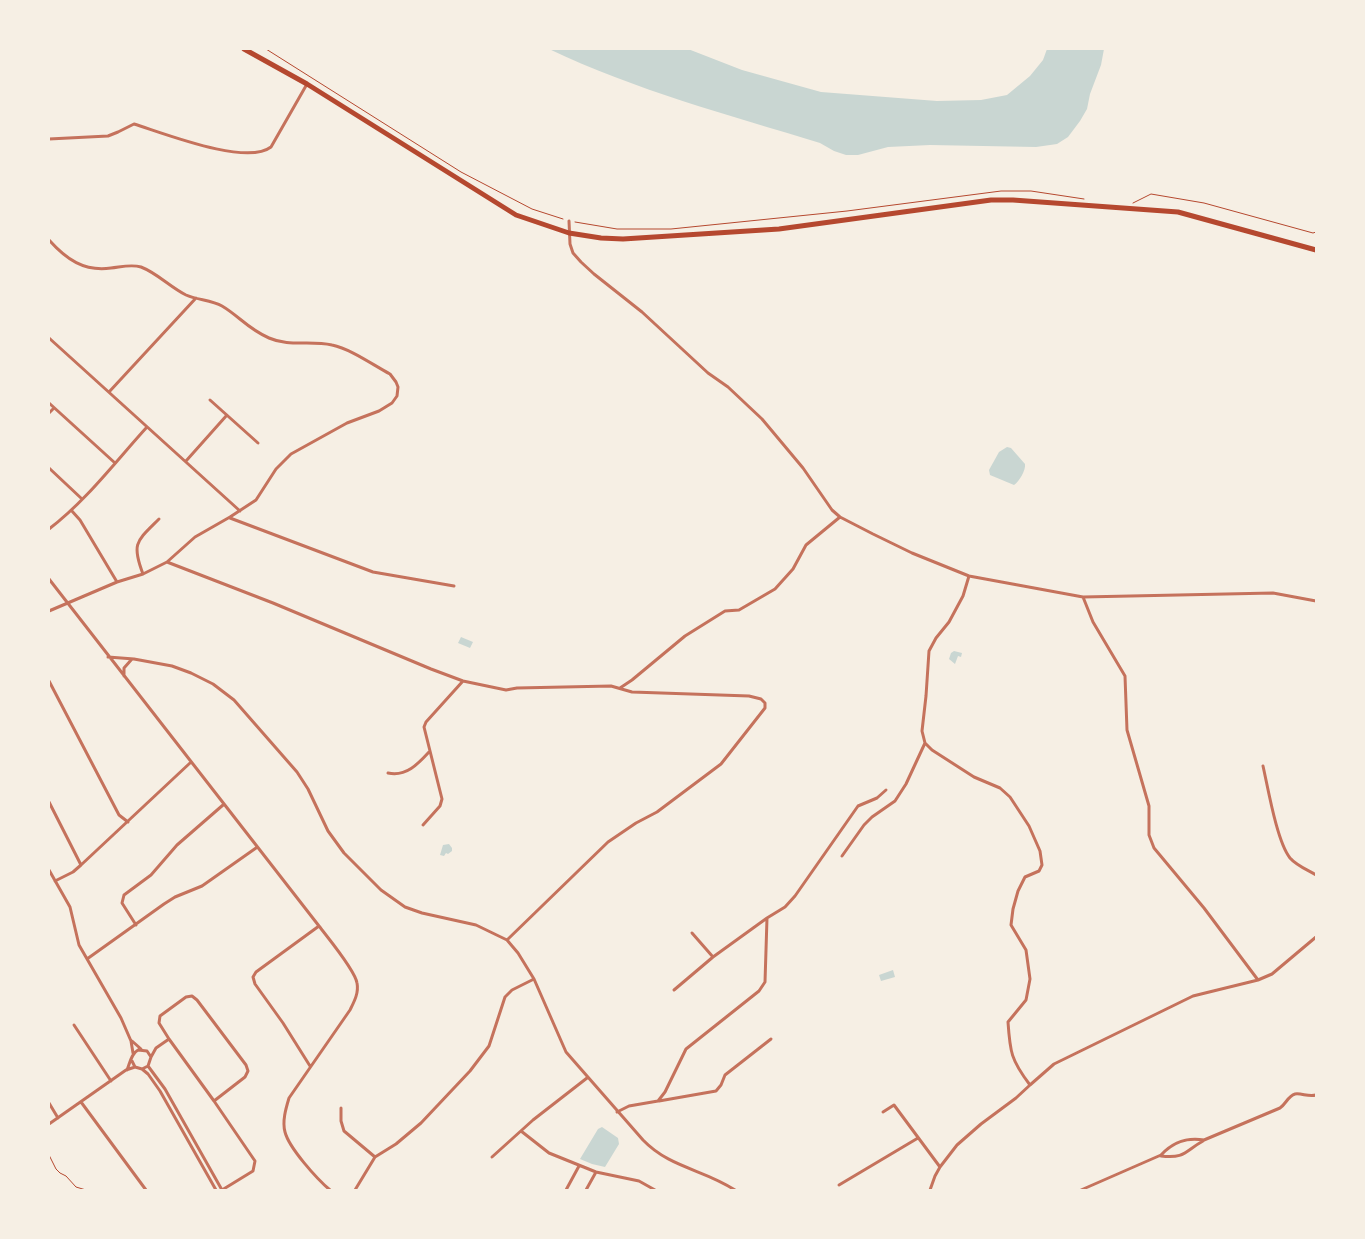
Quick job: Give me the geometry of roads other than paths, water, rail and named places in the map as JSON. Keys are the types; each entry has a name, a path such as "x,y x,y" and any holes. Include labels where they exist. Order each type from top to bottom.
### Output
{"main road":[{"path":"244,49 306,84 516,214 569,233 623,239 779,229 991,200 1013,200 1178,212 1316,250"}],"street":[{"path":"49,139 108,136 134,124 215,150 241,153 265,152 271,147 306,84"},
{"path":"569,221 570,244 573,253 581,262 642,312 708,373 728,387 762,419 803,468 832,510 840,517 912,553 969,576 1083,597 1273,593 1316,602"},
{"path":"49,240 67,258 79,265 92,269 109,269 125,266 148,270 186,295 221,305 250,329 271,339 291,344 333,345 347,350 390,374 398,387 397,398 392,404 347,423 291,454 276,470 256,500 230,518 195,537 167,562 143,574 118,582 49,611"},
{"path":"109,392 196,298"},
{"path":"49,338 240,511"},
{"path":"210,400 258,443"},
{"path":"49,403 115,463"},
{"path":"49,413 54,408"},
{"path":"186,461 228,415"},
{"path":"49,529 71,510 147,427"},
{"path":"49,468 82,498"},
{"path":"71,510 80,520 118,582"},
{"path":"620,688 686,636 725,611 739,610 776,589 793,569 806,545 840,517"},
{"path":"230,518 373,572 454,586"},
{"path":"143,574 136,549 139,539 159,519"},
{"path":"167,562 274,603 399,657 464,681 506,690 565,686 611,686 632,692 749,696 761,699 765,703 760,714 721,764 657,812 636,823 608,842 507,940"},
{"path":"969,576 963,596 954,614 929,651 922,731 925,743 932,750 974,778 1000,788 1010,797 1030,826 1040,851 1042,865 1039,871 1025,877 1013,909 1011,926 1026,950 1030,979 1026,1000 1008,1022 1009,1038 1011,1054 1018,1068 1030,1084"},
{"path":"49,579 256,848 319,926 353,974 357,983 356,996 350,1010 289,1098 285,1114 284,1132 291,1146 330,1190"},
{"path":"1083,597 1093,622 1125,676 1127,730 1149,806 1149,835 1154,848 1204,908 1258,980"},
{"path":"108,657 132,658 172,666 213,684 234,700 297,772 308,789 328,831 344,853 381,890 405,907 422,913 476,925 507,940 534,978 566,1052 617,1112 653,1151 670,1161 720,1180 735,1190"},
{"path":"124,677 124,668 132,658"},
{"path":"49,681 119,815 128,822"},
{"path":"423,824 440,806 442,798 424,732 426,722 464,681"},
{"path":"842,856 864,824 872,816 895,801 906,784 925,743"},
{"path":"388,773 393,774 413,769 429,752"},
{"path":"55,880 73,872 82,865 190,763"},
{"path":"1263,766 1277,827 1289,857 1316,875"},
{"path":"674,990 713,957 785,907 795,896 858,806 877,798 886,790"},
{"path":"49,802 82,865"},
{"path":"136,925 122,903 124,895 151,875 176,845 223,805"},
{"path":"88,959 175,897 202,886 256,848"},
{"path":"49,870 70,907 79,945 121,1018 131,1041 134,1054 126,1070"},
{"path":"658,1101 665,1092 686,1049 759,991 765,982 767,918"},
{"path":"310,1066 283,1023 255,984 253,977 256,972 319,926"},
{"path":"692,933 713,957"},
{"path":"930,1190 940,1167 957,1146 1054,1064 1193,996 1258,980 1272,974 1316,937"},
{"path":"355,1190 375,1158 396,1144 421,1123 470,1071 489,1046 505,997 512,990 534,978"},
{"path":"148,1066 165,1089 222,1190 253,1171 255,1161 159,1024 160,1016 186,997 192,996 197,1000 246,1065 248,1071 245,1077 214,1101"},
{"path":"74,1025 111,1081"},
{"path":"131,1041 140,1050 147,1051 156,1048 169,1039"},
{"path":"617,1112 629,1106 716,1091 725,1075 771,1039"},
{"path":"142,1069 148,1066 156,1048"},
{"path":"134,1054 140,1050"},
{"path":"147,1051 151,1057"},
{"path":"132,1061 135,1067"},
{"path":"49,1124 126,1070 135,1067 142,1069 160,1090 216,1190"},
{"path":"492,1157 587,1078"},
{"path":"1081,1190 1161,1156 1184,1154 1204,1140 1284,1106 1289,1098 1296,1094 1316,1095"},
{"path":"81,1102 146,1190"},
{"path":"49,1103 58,1118"},
{"path":"883,1112 894,1105 940,1167"},
{"path":"341,1108 341,1121 344,1131 375,1158"},
{"path":"521,1131 549,1153 596,1172 639,1181 655,1190"},
{"path":"839,1185 918,1138"},
{"path":"1161,1156 1168,1147 1178,1141 1192,1138 1204,1140"},
{"path":"566,1190 579,1166"},
{"path":"586,1190 596,1172"}]}
